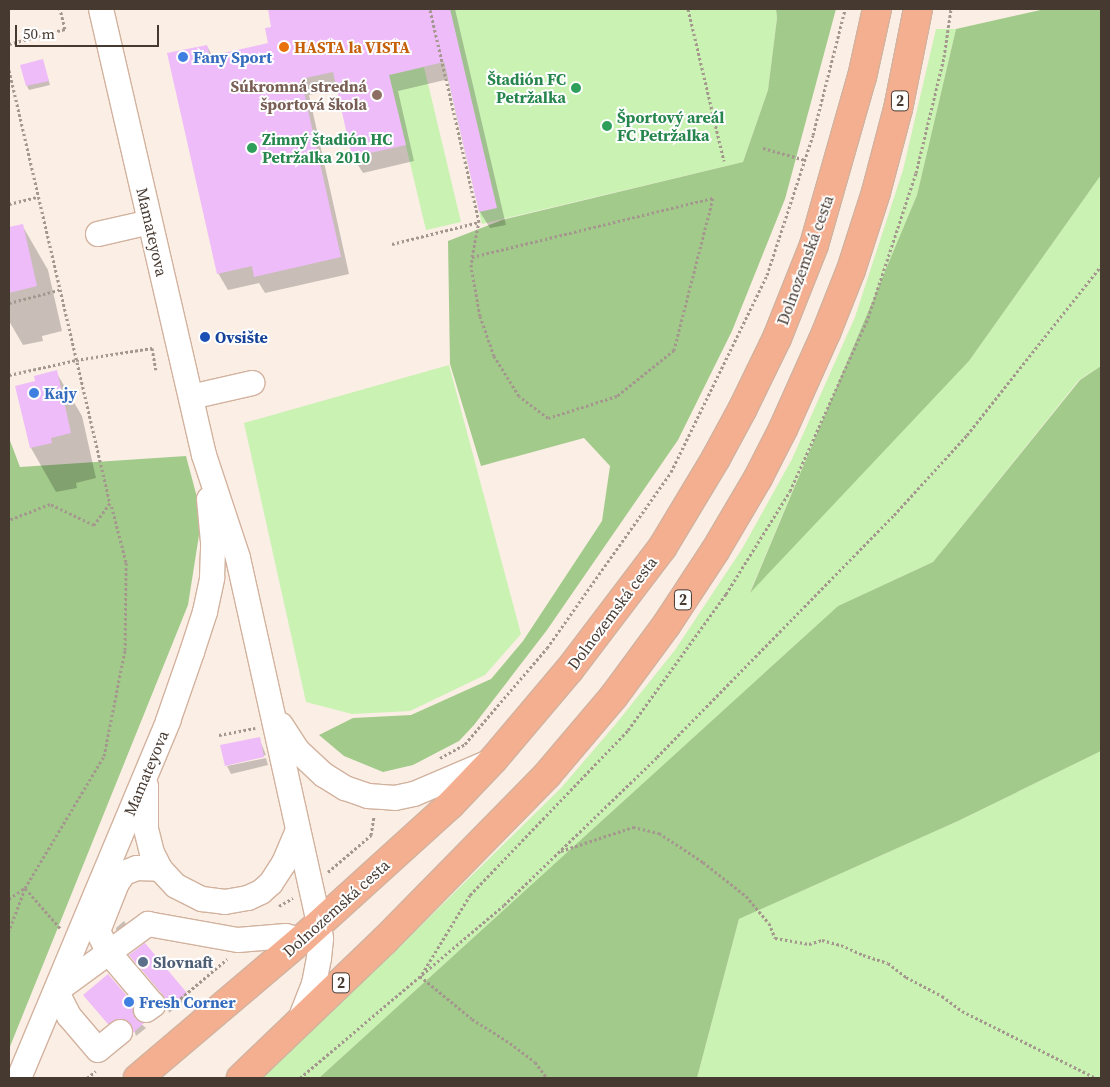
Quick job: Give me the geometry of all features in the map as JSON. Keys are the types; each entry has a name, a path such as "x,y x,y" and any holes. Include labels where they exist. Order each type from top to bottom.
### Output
{"main road":[{"name":"Dolnozemská cesta","path":"138,1078 310,932 412,840 493,760 570,669 662,548 716,458 777,338 814,245 862,77 877,9"},
{"name":"2","path":"241,1078 297,1026 484,841 564,756 650,647 730,526 758,478 794,406 851,270 874,201 898,110 918,9"}],"street":[{"name":"Mamateyova","path":"101,9 204,454 238,558 298,832 310,932 320,946 317,970 297,1026"},
{"path":"98,234 150,222"},
{"path":"191,397 252,384"},
{"name":"Mamateyova","path":"19,1078 178,693 209,594 213,542 204,454"},
{"path":"270,700 286,736 303,757 332,780 363,795 388,798 414,794 493,760"},
{"path":"146,774 146,828 152,853 160,868 176,886 192,896 225,902 248,898 261,892 284,863 298,832"},
{"path":"146,1010 152,1004 109,953 98,931 117,883 124,873 131,870 160,868"},
{"path":"182,930 192,896"},
{"path":"120,1032 98,1050 69,1016 56,991 148,924 238,940 310,932"}],"path":[{"path":"9,44 65,29 60,9"},
{"path":"430,9 479,222 472,257 471,267 480,316 494,356 519,396 548,418 617,396 674,350 713,198 472,257"},
{"path":"688,9 724,161"},
{"path":"432,762 465,744 547,648 671,472 767,275 814,135 845,9"},
{"path":"9,70 59,290 126,562 125,650 104,756 24,888 9,931"},
{"path":"763,148 805,160"},
{"path":"9,204 38,197"},
{"path":"392,244 479,222"},
{"path":"300,1078 472,933 657,757 894,515 967,435 1101,266"},
{"path":"9,303 59,290"},
{"path":"9,375 76,360 152,348 156,370"},
{"path":"9,520 50,504 94,525 110,503"},
{"path":"219,735 275,724"},
{"path":"560,851 634,827 659,833 703,862 746,896 769,923 775,938 809,944 822,940 841,945 888,963 906,977 942,996 962,1011 1096,1078"},
{"path":"9,899 24,888"},
{"path":"24,888 75,946"},
{"path":"420,976 472,1019 510,1043 534,1062 547,1078"}],"green space":[{"name":"Štadión FC Petržalka","path":"431,9 776,9 777,18 768,90 743,162 482,224"},
{"path":"776,9 836,9 785,199 732,331 678,440 547,630 474,725 459,741 413,765 383,772 344,756 319,735 353,718 411,715 491,679 523,641 602,521 610,466 584,438 481,466 450,364 448,241 502,220 743,162 768,90 777,18"},
{"path":"1045,9 1101,9 1101,175 969,361 750,593 917,195 956,29"},
{"path":"936,29 956,29 917,195 750,592 969,361 1101,175 1101,366 1079,380 933,562 838,606 319,1078 257,1078 401,945 561,788 615,725 675,650 742,549 792,459 855,317 903,170"},
{"path":"424,67 461,222 426,230 389,75"},
{"path":"449,365 521,634 485,675 410,711 352,714 306,702 244,423"},
{"path":"1101,366 1101,751 958,821 739,919 697,1078 319,1078 838,606 933,562 1080,380"},
{"path":"9,438 20,467 186,456 202,516 188,605 9,1049"},
{"path":"1101,751 1101,1078 697,1078 739,919 958,821"}],"building":[{"name":"Zimný štadión HC Petržalka 2010","path":"268,9 450,9 497,208 479,212 444,62 389,75 406,145 352,157 333,72 301,79 341,257 254,277 252,266 217,274 167,53 207,45 210,56 268,43 265,28 271,27"},
{"path":"43,59 49,81 26,86 20,65"},
{"path":"23,224 37,286 9,293 9,227"},
{"path":"57,370 71,433 51,438 52,443 30,448 15,386 35,381 34,376"},
{"path":"260,737 264,757 225,766 220,745"},
{"path":"145,943 187,993 166,1010 164,996 129,955"},
{"path":"108,974 134,1004 132,1011 135,1018 144,1023 133,1033 131,1024 124,1019 117,1019 108,1024 83,995"}],"place":[{"name":"HASTA la VISTA","path":"284,47"},
{"name":"Fany Sport","path":"183,57"},
{"name":"Štadión FC Petržalka","path":"576,88"},
{"name":"Súkromná stredná športová škola","path":"377,95"},
{"name":"Športový areál FC Petržalka","path":"607,126"},
{"name":"Zimný štadión HC Petržalka 2010","path":"252,148"},
{"name":"Ovsište","path":"205,337"},
{"name":"Kajy","path":"34,393"},
{"name":"Slovnaft","path":"143,962"},
{"name":"Fresh Corner","path":"129,1002"}]}
